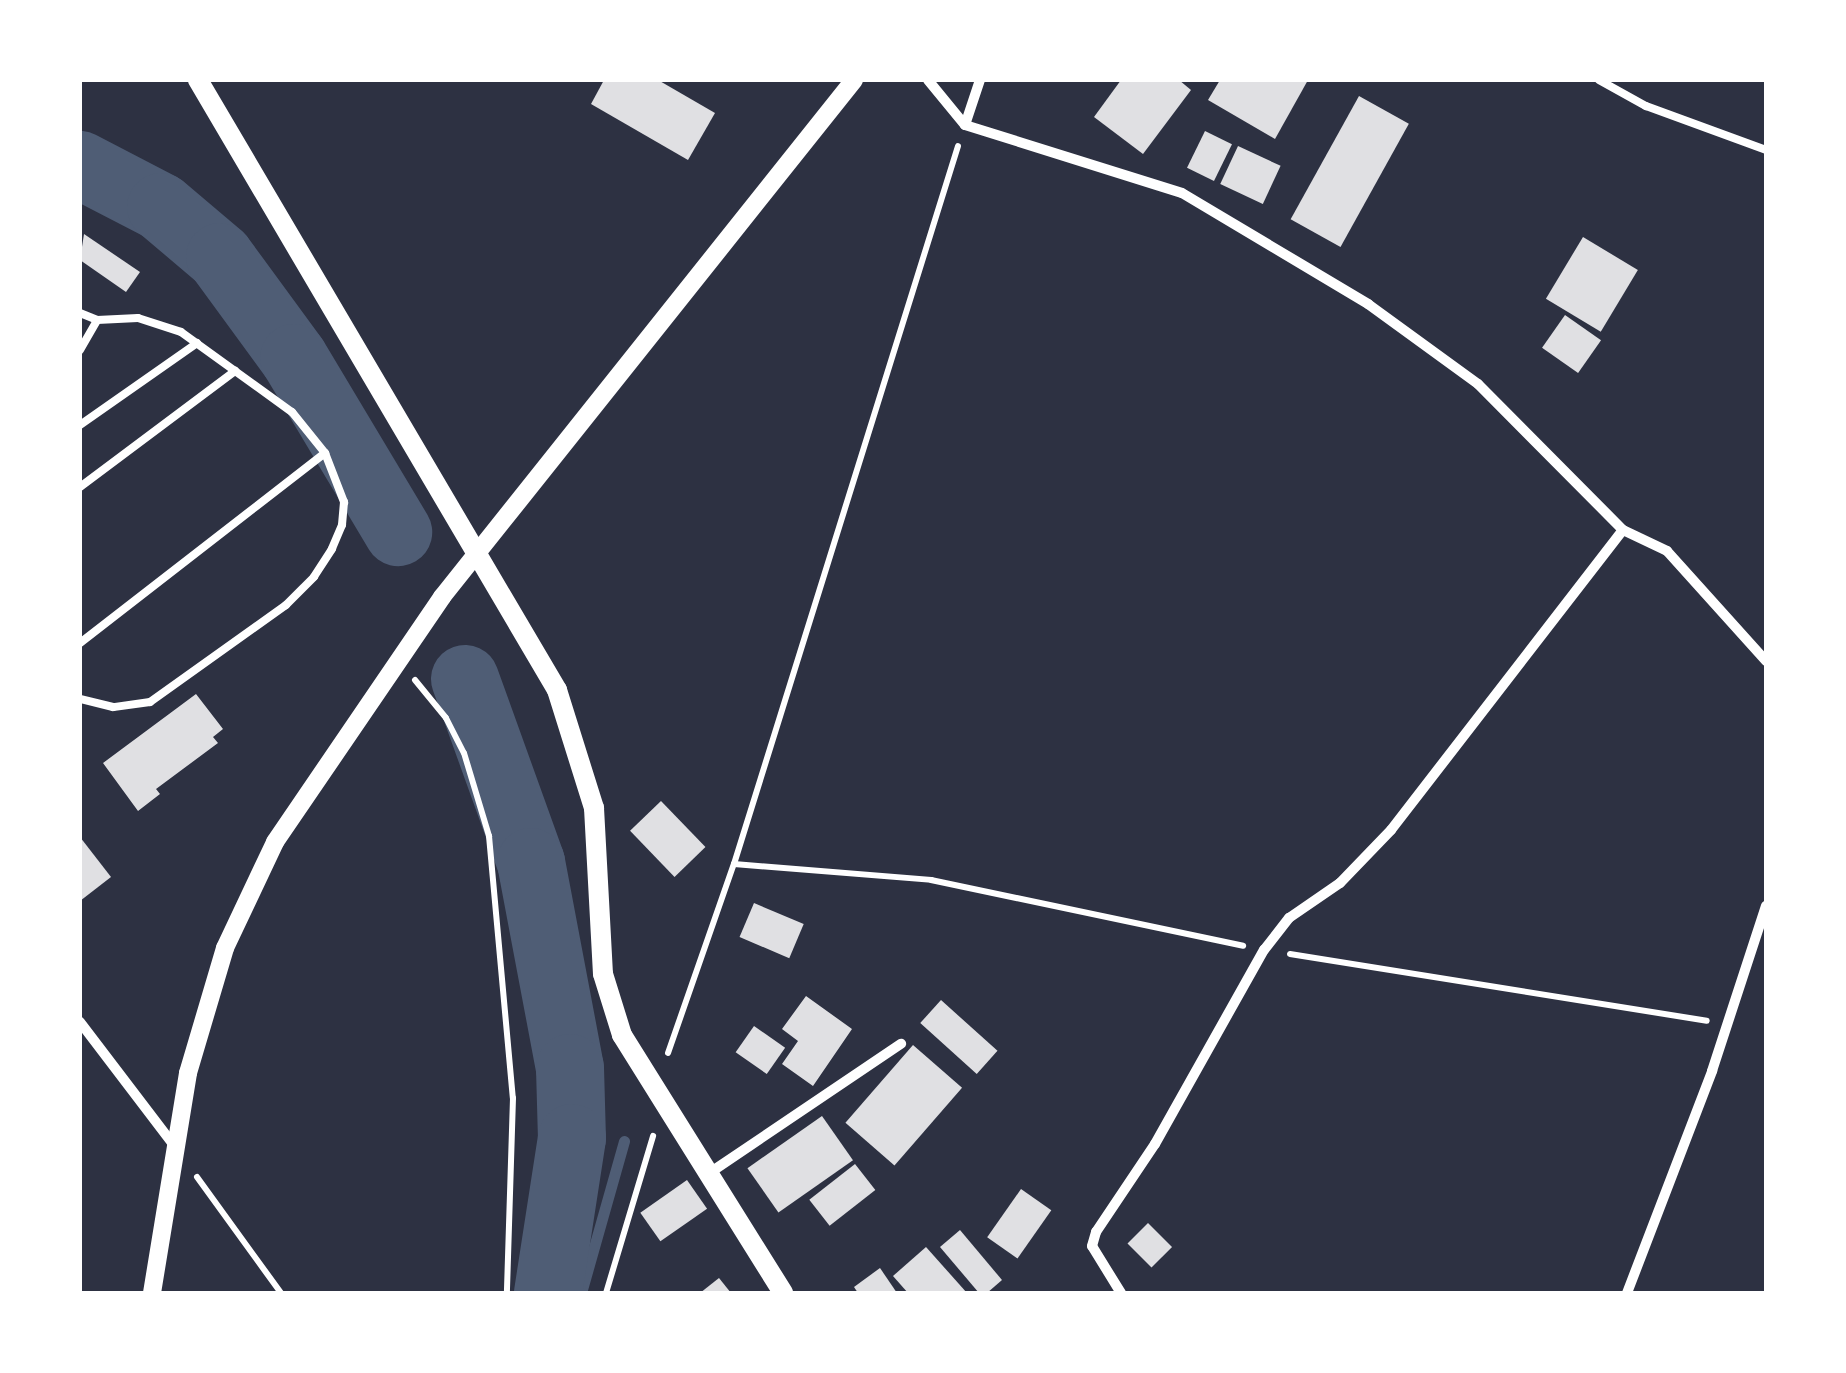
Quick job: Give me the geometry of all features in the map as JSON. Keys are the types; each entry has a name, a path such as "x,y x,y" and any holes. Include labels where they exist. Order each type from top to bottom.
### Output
{"main road":[{"path":"198,80 557,690 594,808 603,974 622,1035 782,1293"}],"street":[{"path":"152,1293 188,1074 225,948 276,842 396,660 478,551 854,80"},
{"path":"928,80 964,125 1182,192 1368,304 1478,384 1623,530 1666,550 1766,661"},
{"path":"964,125 980,80"},
{"path":"1121,1293 1092,1246 1096,1232 1155,1144 1264,950 1288,918 1340,883 1390,830 1623,530"},
{"path":"1627,1293 1728,1024 1766,906"},
{"path":"80,1022 174,1144"},
{"path":"707,1175 901,1044"}],"lane":[{"path":"1599,80 1646,106 1766,150"},
{"path":"80,312 97,320 138,318 181,332 197,343 292,412 325,452 344,502 342,525 314,577 286,605 150,702 113,707 80,699"},
{"path":"80,350 97,320"},
{"path":"80,425 197,343"},
{"path":"80,487 235,371"},
{"path":"80,643 325,452"}],"path":[{"path":"655,1092 734,864 964,125"},
{"path":"396,660 446,718 464,753 490,836 513,1098 507,1293"},
{"path":"734,864 931,880 1264,950 1728,1024"},
{"path":"606,1293 656,1126"},
{"path":"174,1144 280,1293"}],"building":[{"path":"604,80 658,80 715,113 688,160 591,104"},
{"path":"1121,80 1179,80 1191,90 1143,154 1094,117"},
{"path":"1220,80 1308,80 1275,139 1208,100"},
{"path":"1359,96 1409,124 1340,247 1291,219"},
{"path":"1205,131 1232,144 1214,181 1187,168"},
{"path":"1238,146 1281,166 1263,204 1220,184"},
{"path":"84,234 140,272 126,292 80,260"},
{"path":"1583,237 1638,270 1601,332 1546,299"},
{"path":"1565,315 1601,340 1578,373 1542,348"},
{"path":"196,694 223,729 213,737 218,743 156,789 160,794 138,811 103,763"},
{"path":"661,801 705,847 675,877 630,831"},
{"path":"80,837 111,877 80,901"},
{"path":"754,903 804,924 789,958 740,937"},
{"path":"806,996 852,1029 813,1086 782,1064 798,1041 782,1029"},
{"path":"941,1000 997,1051 977,1074 920,1023"},
{"path":"754,1026 785,1048 767,1074 736,1052"},
{"path":"913,1045 962,1088 894,1165 845,1123"},
{"path":"822,1116 853,1160 778,1212 747,1168"},
{"path":"855,1164 875,1190 830,1226 809,1200"},
{"path":"687,1180 707,1209 660,1241 640,1213"},
{"path":"1021,1189 1051,1210 1017,1259 987,1237"},
{"path":"1148,1223 1172,1247 1152,1268 1127,1244"},
{"path":"960,1230 1002,1280 987,1293 979,1293 940,1247"},
{"path":"926,1247 967,1293 908,1293 893,1276"},
{"path":"880,1268 897,1293 858,1293 854,1287"},
{"path":"719,1278 731,1293 700,1293"}],"waterway":[{"path":"80,165 161,207 220,257 294,358 398,532"},
{"path":"465,679 531,862 570,1068 572,1138 548,1293"},
{"path":"581,1293 624,1141"}]}
